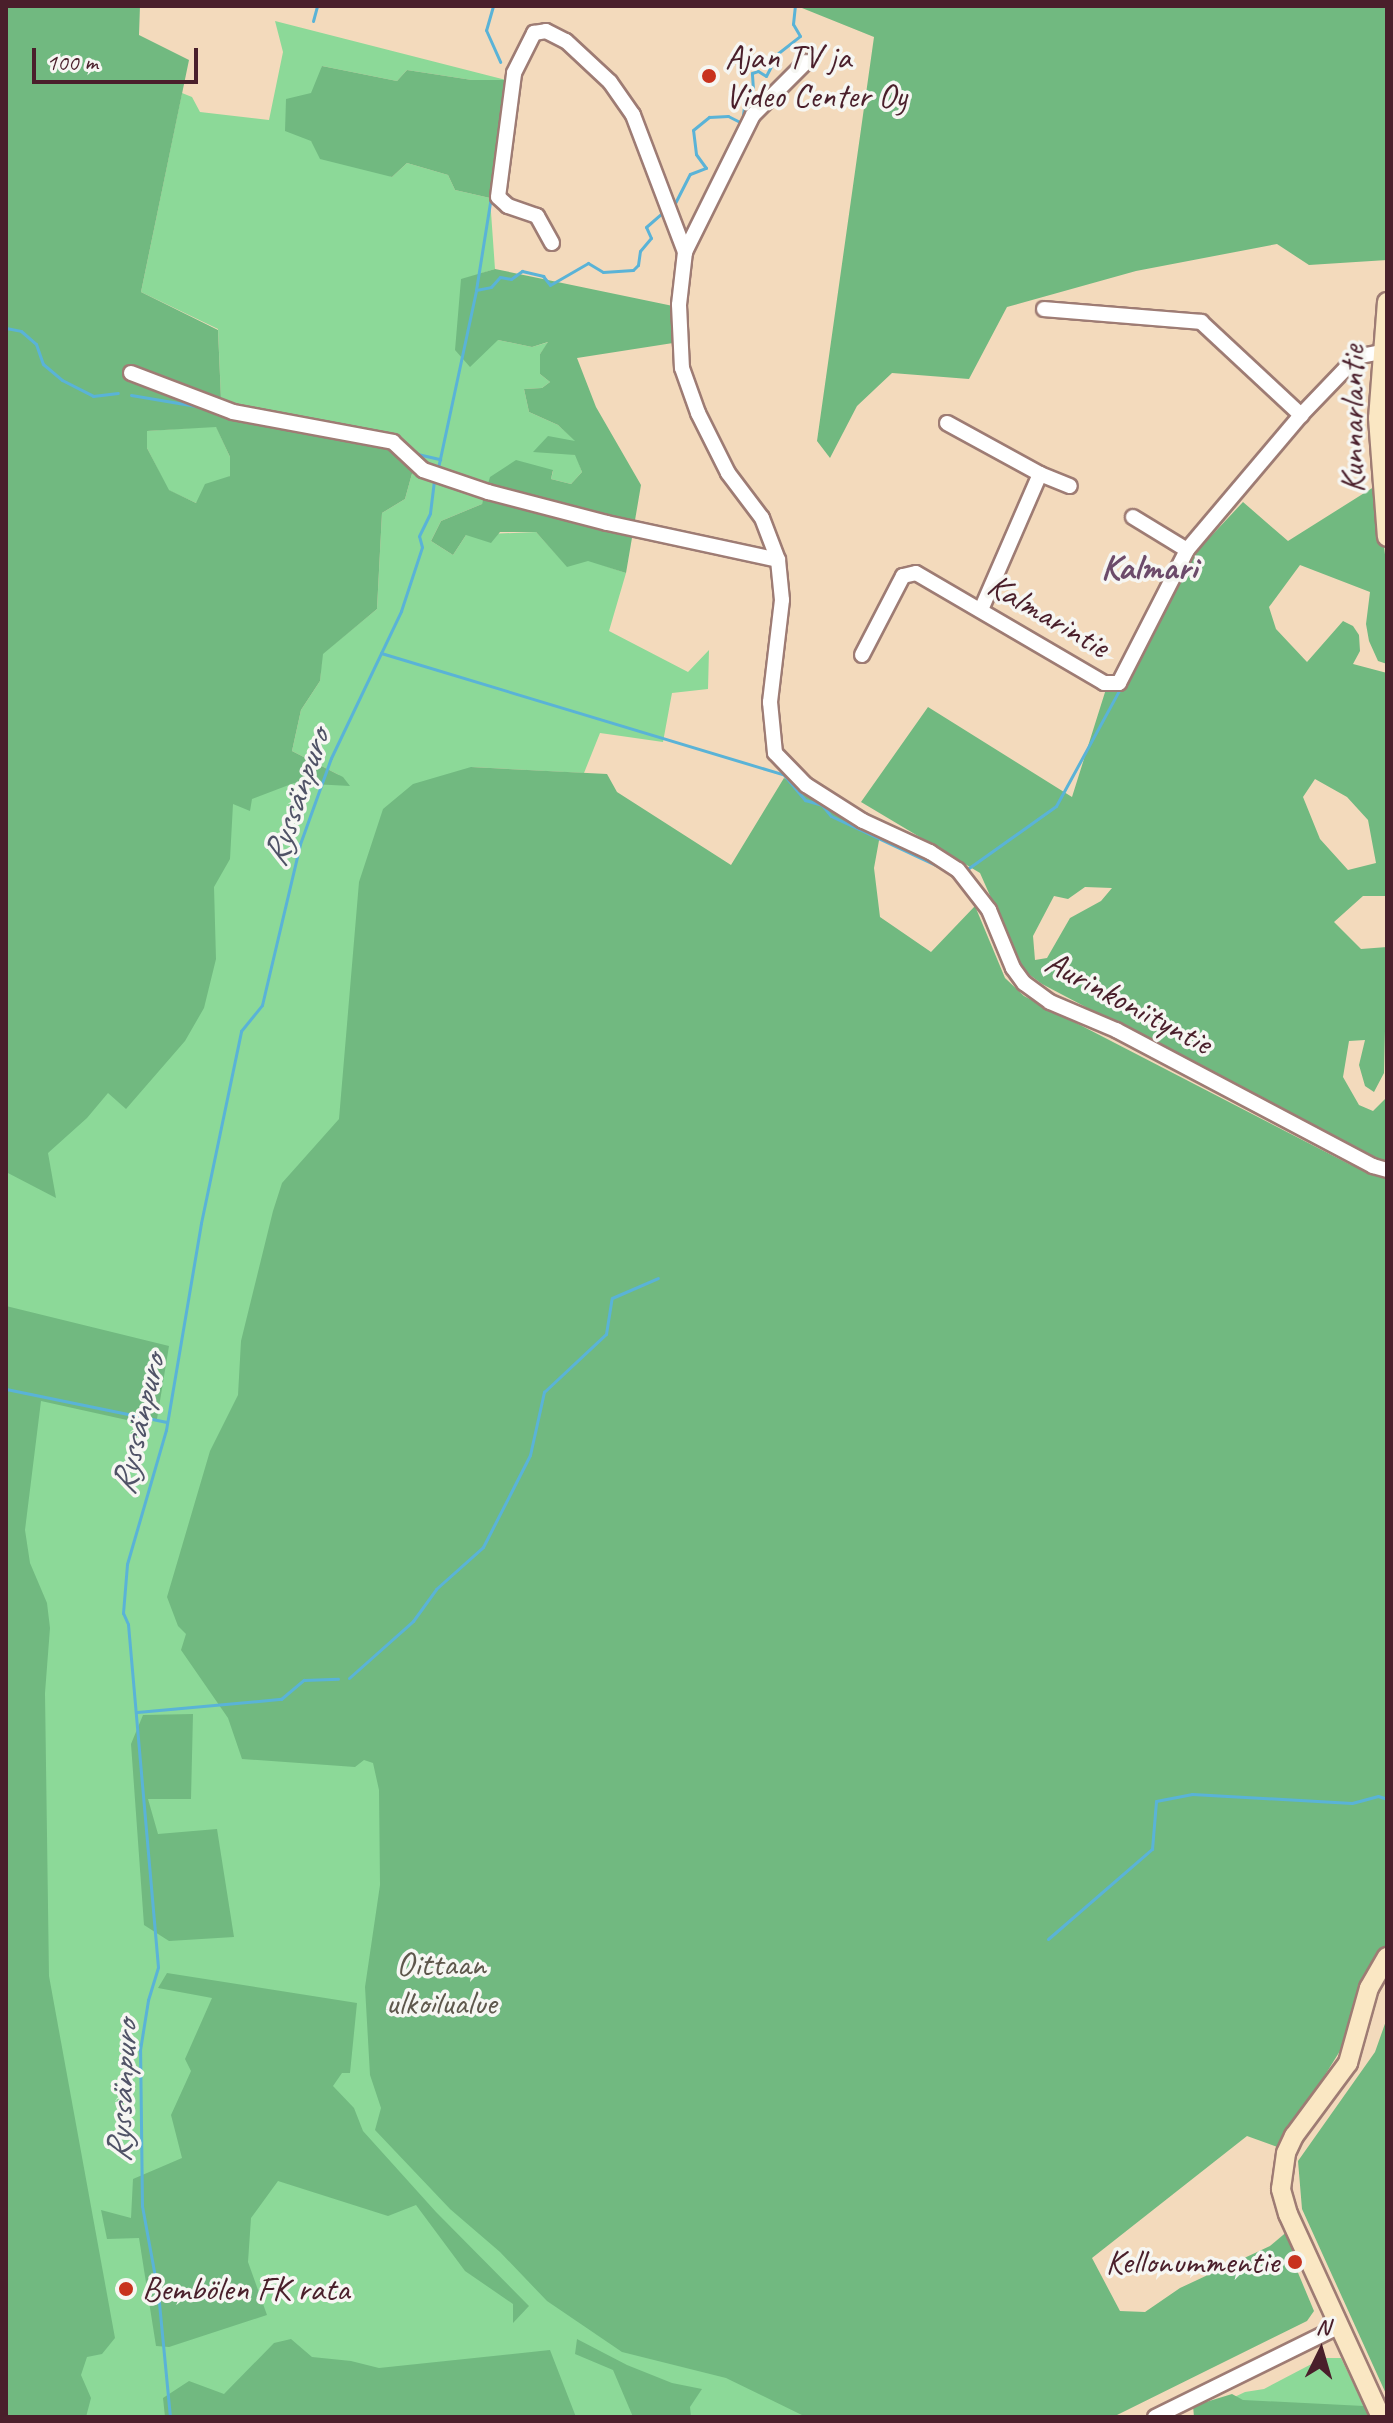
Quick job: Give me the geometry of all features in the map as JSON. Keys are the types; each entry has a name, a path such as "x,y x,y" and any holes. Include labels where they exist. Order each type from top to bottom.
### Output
{"main road":[{"name":"Kunnarlantie","path":"1387,302 1381,352 1379,452 1387,537"},
{"path":"1381,2417 1288,2214 1281,2189 1282,2170 1294,2136 1348,2063 1369,1988 1387,1957"}],"street":[{"name":"Aurinkoniityntie","path":"552,243 537,216 508,206 498,197 514,73 534,33 546,31 566,41 610,82 633,115 685,252 679,305 682,368 722,461 762,518 778,560 782,600 770,702 775,753 806,785 863,821 920,846 958,870 989,910 1013,968 1024,983 1050,1002 1116,1030 1373,1166 1387,1170"},
{"path":"685,252 753,115 806,62"},
{"path":"1044,309 1201,322 1301,415"},
{"name":"Kalmarintie","path":"862,655 903,576 916,573 1104,683 1119,683 1187,550 1301,415 1361,356 1381,352"},
{"path":"131,373 233,412 393,442 423,470 488,492 607,523 778,560"},
{"path":"947,423 1040,474 1070,486"},
{"path":"981,610 1040,474"},
{"path":"1133,517 1187,550"},
{"path":"1155,2417 1340,2326"}],"green space":[{"name":"Oittaan ulkoilualue","path":"6,6 80,6 192,761 339,775 292,751 301,710 320,681 322,654 377,609 382,513 405,499 413,470 487,495 482,504 441,521 431,541 453,555 466,535 536,532 567,566 588,560 626,573 609,631 688,672 709,650 708,689 672,693 663,742 600,733 584,773 471,767 1088,2260 1093,2417 6,2417"},
{"path":"6,6 140,6 139,35 189,60 141,292 218,330 221,399 240,408 389,445 413,470 405,499 382,513 377,609 323,654 320,681 301,710 292,751 343,777 350,786 294,783 252,799 250,811 233,804 230,859 214,887 216,959 204,1008 185,1041 126,1109 108,1093 87,1118 48,1153 56,1198 6,1172","holes":["216,427 230,457 230,476 205,484 196,503 169,490 147,448 147,431"]},
{"path":"797,6 1387,6 1387,260 1309,265 1277,244 1136,271 1007,307 969,379 892,373 857,406 830,458 817,441 874,37"},
{"path":"275,21 506,80 472,80 407,70 397,81 322,66 311,141 392,177 407,163 448,175 455,190 490,198 495,269 461,280 498,340 532,347 549,342 540,354 540,374 550,382 542,388 524,389 529,412 558,425 576,441 559,451 576,455 582,472 571,484 551,479 553,471 488,488 221,399 218,329 141,292 182,93 192,97 200,112 269,120 283,52"},
{"path":"322,66 397,81 407,70 472,80 506,80 490,198 455,190 448,175 407,163 392,177 320,159 311,141 285,131 286,99 311,93"},
{"path":"495,269 673,306 673,343 577,358 596,407 641,485 626,573 588,561 567,567 536,532 500,532 491,543 466,535 453,555 431,541 441,521 482,504 490,477 516,460 553,470 551,479 571,484 582,472 575,455 533,452 548,436 575,441 558,425 529,412 524,389 542,388 550,382 540,374 540,354 548,342 532,347 498,340 470,367 455,350 461,279"},
{"path":"216,426 230,457 230,476 196,503 168,490 147,448 147,431"},
{"path":"1377,485 1387,572 1387,664 1378,661 1369,641 1366,624 1370,592 1300,565 1269,607 1276,629 1307,662 1343,621 1353,626 1359,635 1360,651 1353,664 1387,673 1387,896 1363,896 1334,922 1361,949 1387,947 1384,1073 1374,1092 1365,1086 1359,1065 1365,1040 1349,1041 1343,1077 1359,1105 1373,1111 1387,1097 1387,1163 1042,984 1023,970 980,873 861,802 928,707 1072,797 1106,689 1125,682 1184,565 1243,502 1288,541","holes":["1315,779 1347,797 1368,820 1376,863 1348,870 1320,839 1303,797","1085,887 1112,888 1101,901 1070,918 1047,958 1035,960 1033,936 1054,896 1068,899"]},
{"path":"471,767 607,774 617,792 731,865 784,778 880,835 874,868 880,917 931,952 975,906 1005,978 1024,996 1349,1164 1387,1178 1387,1944 1363,1986 1343,2046 1280,2148 1247,2136 1092,2258 1120,2311 1145,2312 1180,2288 1270,2246 1289,2230 1296,2253 1291,2256 1314,2311 1307,2321 1113,2417 806,2417 726,2378 622,2352 547,2301 500,2252 450,2209 375,2130 381,2108 370,2075 365,1987 380,1885 379,1790 373,1763 364,1760 355,1767 242,1759 228,1718 181,1650 186,1634 178,1626 167,1597 210,1451 238,1395 241,1341 273,1211 282,1183 339,1119 359,882 383,809 413,784"},
{"path":"6,1306 169,1346 157,1419 136,1422 41,1401 25,1530 30,1563 47,1603 50,1628 45,1693 49,1976 115,2338 102,2354 87,2357 81,2375 91,2398 86,2417 6,2417"},
{"path":"193,1714 191,1799 148,1799 158,1834 217,1829 234,1937 169,1941 144,1925 131,1744 143,1715"},
{"path":"167,1973 357,2003 350,2073 342,2073 333,2086 354,2108 363,2131 436,2212 529,2306 513,2323 513,2304 465,2271 416,2205 388,2216 278,2181 251,2218 248,2262 267,2315 169,2347 156,2346 139,2238 107,2239 101,2210 131,2218 133,2179 182,2158 171,2115 191,2071 185,2059 212,1998 158,1988"},
{"path":"1387,2018 1387,2396 1302,2209 1298,2161 1375,2052"},
{"path":"291,2339 312,2357 379,2368 550,2350 576,2417 165,2417 163,2398 189,2381 224,2394 274,2343"},
{"path":"577,2339 627,2365 672,2383 702,2389 690,2407 691,2417 633,2417 613,2370 575,2354"},
{"path":"1323,2358 1341,2358 1364,2406 1359,2406 1362,2417 1192,2417 1245,2392 1264,2389"},
{"path":"1232,2394 1243,2400 1364,2406 1369,2417 1194,2417 1193,2406"}],"waterway":[{"path":"313,21 317,6"},
{"path":"493,6 486,30 500,62"},
{"name":"Ryssänpuro","path":"673,207 690,174 706,168 696,154 693,130 709,117 728,116 742,123 744,106 753,89 752,73 758,71 766,76 777,54 800,36 793,24 795,6"},
{"path":"476,290 493,184"},
{"name":"Ryssänpuro","path":"438,468 476,290 491,287 500,277 511,279 522,271 543,276 550,285 588,263 603,272 633,270 638,265 640,251 651,238 646,227 663,212"},
{"path":"6,328 21,331 36,344 43,364 62,380 93,396 118,393"},
{"path":"131,395 202,407"},
{"path":"413,453 440,459"},
{"name":"Ryssänpuro","path":"170,2417 158,2293 142,2206 140,2050 148,2000 158,1967 128,1624 123,1613 127,1564 166,1430 201,1223 241,1031 262,1005 300,844 331,758 401,611 422,547 419,536 430,513 434,480"},
{"path":"381,653 784,775 805,800 822,805 831,816 942,868"},
{"path":"966,870 1056,806 1121,687"},
{"path":"349,1678 413,1621 436,1589 483,1547 530,1455 544,1392 606,1334 612,1298 658,1278"},
{"path":"6,1389 167,1422"},
{"path":"137,1712 281,1699 304,1680 338,1679"},
{"path":"1048,1939 1152,1849 1156,1801 1192,1794 1352,1803 1378,1796 1387,1799"}],"place":[{"name":"Ajan TV ja Video Center Oy","path":"709,76"},
{"name":"Kellonummentie","path":"1295,2262"},
{"name":"Bembölen FK rata","path":"126,2289"}],"district":[{"name":"Kalmari","path":"1149,568"}]}
